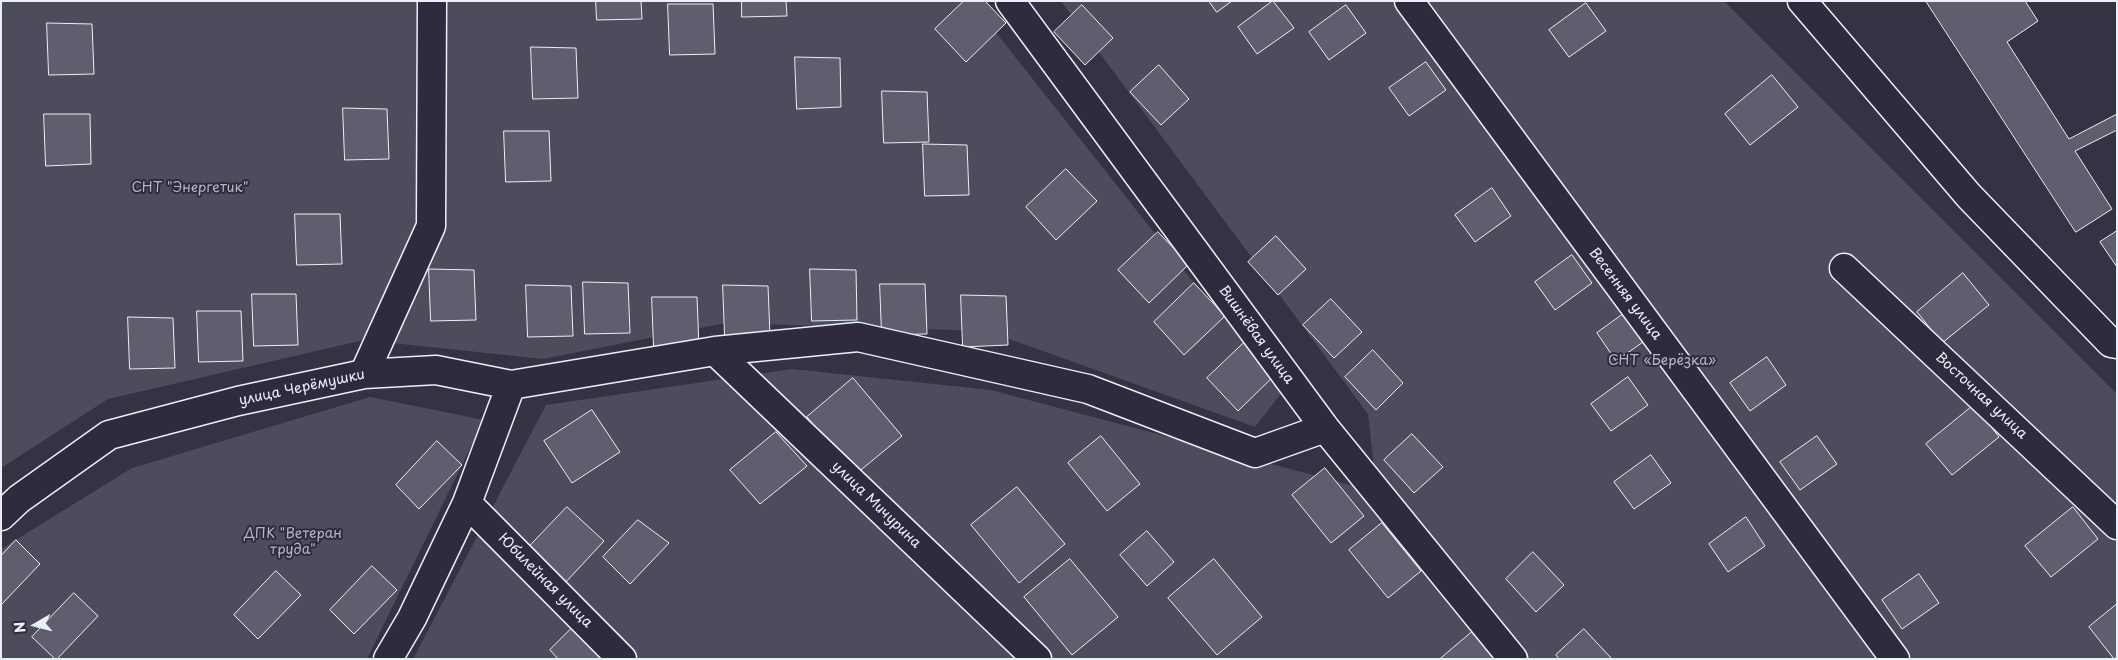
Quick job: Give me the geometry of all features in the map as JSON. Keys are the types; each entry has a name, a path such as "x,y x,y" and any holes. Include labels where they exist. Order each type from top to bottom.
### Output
{"street":[{"path":"364,374 431,226 432,1"},
{"name":"Вишнёвая улица","path":"1010,1 1325,428 1513,659"},
{"name":"Весенняя улица","path":"1409,1 1896,659"},
{"path":"1802,1 1970,196 2111,343 2117,344"},
{"name":"Восточная улица","path":"1844,268 2117,525"},
{"path":"388,659 412,618 467,503 511,385 715,351 858,337 1088,389 1254,453 1325,428"},
{"name":"улица Мичурина","path":"715,351 1037,659"},
{"name":"улица Черёмушки","path":"1,516 19,499 109,435 238,401 364,374 436,370 511,385"},
{"name":"Юбилейная улица","path":"467,503 622,659"}],"green space":[{"name":"СНТ \"Энергетик\"","path":"1,1 971,1 1194,283 1225,316 1283,391 1255,427 987,331 725,323 543,359 364,340 108,399 1,468"},
{"name":"СНТ «Берёзка»","path":"1061,1 1724,1 2117,394 2117,659 413,659 546,405 792,369 991,390 1377,492 1368,414"},
{"name":"ДПК \"Ветеран труда\"","path":"370,397 484,420 367,659 1,659 1,549 132,468"}],"building":[{"path":"596,1 641,1 642,19 597,20"},
{"path":"742,1 786,1 787,16 742,17"},
{"path":"964,1 985,1 1006,23 966,62 935,29"},
{"path":"1209,1 1232,1 1217,12"},
{"path":"1273,1 1294,28 1257,54 1238,27"},
{"path":"1926,1 2025,1 2038,21 2007,42 2069,139 2117,114 2117,130 2075,151 2112,209 2076,232"},
{"path":"1586,3 1606,31 1569,57 1549,30"},
{"path":"668,4 713,4 715,54 670,55"},
{"path":"1082,5 1113,38 1085,65 1054,32"},
{"path":"1346,5 1366,33 1329,60 1309,32"},
{"path":"47,23 92,24 94,74 49,75"},
{"path":"531,47 576,48 578,98 533,99"},
{"path":"795,57 840,58 841,107 797,109"},
{"path":"1426,62 1446,90 1409,116 1389,88"},
{"path":"1159,65 1189,99 1161,125 1130,92"},
{"path":"1772,75 1798,107 1750,145 1725,114"},
{"path":"882,91 927,92 929,142 884,143"},
{"path":"343,108 387,109 389,159 345,160"},
{"path":"44,114 90,114 91,164 46,166"},
{"path":"504,131 549,131 551,181 506,182"},
{"path":"923,144 967,145 969,195 925,196"},
{"path":"1066,169 1097,201 1056,240 1026,207"},
{"path":"1492,188 1511,216 1475,242 1455,215"},
{"path":"295,214 340,214 342,264 297,265"},
{"path":"2117,231 2117,267 2100,242"},
{"path":"1158,232 1189,264 1149,303 1118,270"},
{"path":"1276,236 1306,269 1278,295 1248,262"},
{"path":"1572,255 1592,283 1555,310 1535,282"},
{"path":"429,269 474,270 476,320 431,321"},
{"path":"810,269 856,270 857,320 812,321"},
{"path":"1963,273 1989,305 1942,343 1917,312"},
{"path":"583,282 628,283 630,333 585,334"},
{"path":"1194,283 1225,316 1184,355 1154,322"},
{"path":"880,284 925,284 927,334 882,335"},
{"path":"526,285 571,286 573,336 528,337"},
{"path":"723,285 768,286 770,336 725,337"},
{"path":"252,294 296,294 298,345 254,346"},
{"path":"961,295 1006,296 1008,345 963,347"},
{"path":"652,297 697,297 699,347 654,348"},
{"path":"1331,299 1362,332 1334,358 1303,325"},
{"path":"1633,307 1653,335 1616,361 1597,333"},
{"path":"197,311 241,311 243,361 199,362"},
{"path":"128,317 173,318 175,368 130,369"},
{"path":"1247,340 1278,372 1238,411 1207,378"},
{"path":"1373,350 1403,383 1376,410 1345,377"},
{"path":"1767,357 1786,385 1750,411 1730,383"},
{"path":"1628,377 1648,405 1611,431 1591,404"},
{"path":"853,378 902,436 856,474 807,417"},
{"path":"1974,405 1999,437 1952,475 1926,444"},
{"path":"592,410 620,452 572,483 544,441"},
{"path":"776,432 807,466 760,504 730,470"},
{"path":"1412,434 1443,467 1414,493 1384,460"},
{"path":"1101,436 1140,484 1107,511 1068,463"},
{"path":"1817,436 1837,464 1800,490 1780,462"},
{"path":"437,441 462,465 419,509 396,485"},
{"path":"1651,455 1671,483 1634,509 1614,482"},
{"path":"1325,468 1364,516 1331,543 1292,495"},
{"path":"1017,487 1065,544 1019,583 971,525"},
{"path":"567,507 604,541 565,583 528,548"},
{"path":"2073,507 2098,539 2051,577 2025,546"},
{"path":"1746,517 1765,546 1728,572 1709,544"},
{"path":"638,520 669,543 630,584 603,557"},
{"path":"1382,523 1421,571 1388,598 1349,550"},
{"path":"1147,531 1174,562 1147,586 1120,555"},
{"path":"16,540 40,564 1,605 1,556"},
{"path":"1533,552 1564,585 1536,612 1506,579"},
{"path":"1070,559 1118,617 1072,655 1024,597"},
{"path":"1214,559 1262,617 1217,655 1168,598"},
{"path":"372,566 397,590 354,634 330,610"},
{"path":"276,571 301,595 258,639 234,615"},
{"path":"1919,574 1939,603 1902,629 1882,600"},
{"path":"74,593 98,616 55,659 32,637"},
{"path":"2117,604 2117,657 2114,659 2089,627"},
{"path":"580,620 608,648 598,659 558,659 550,650"},
{"path":"1584,629 1612,659 1559,659 1556,655"},
{"path":"1472,632 1494,659 1440,659"}]}
